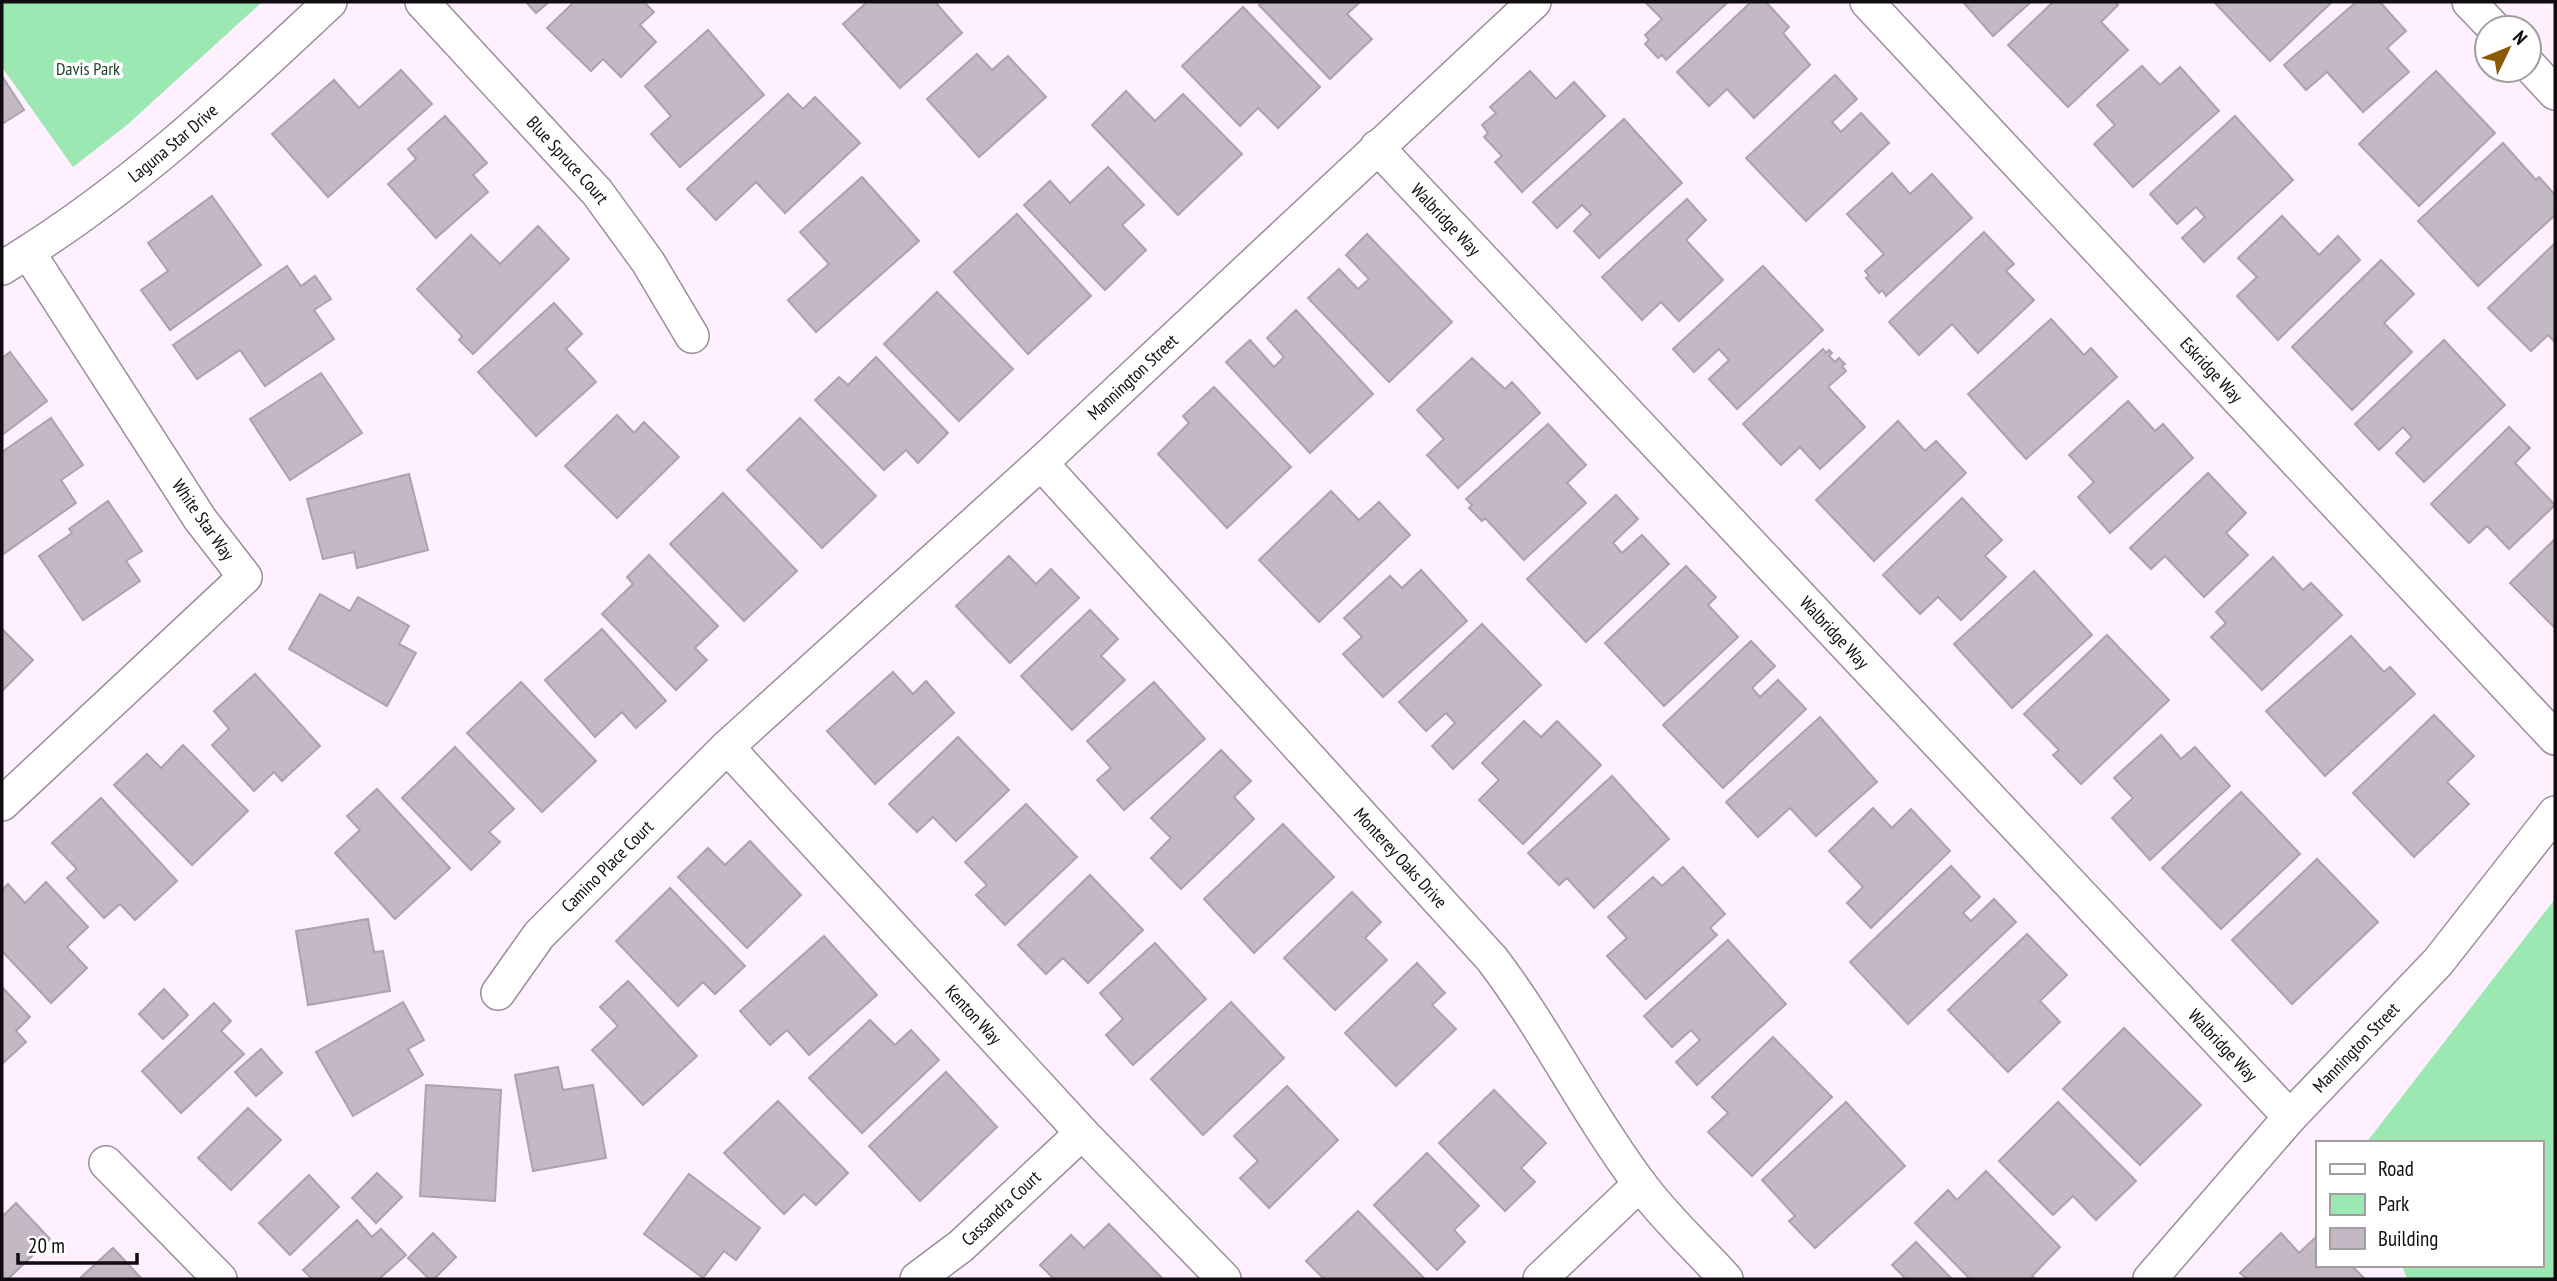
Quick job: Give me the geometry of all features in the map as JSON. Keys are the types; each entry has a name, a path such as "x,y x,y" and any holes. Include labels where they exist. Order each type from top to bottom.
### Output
{"street":[{"name":"Laguna Star Drive","path":"15,260 114,192 218,108 330,2"},
{"name":"Blue Spruce Court","path":"422,2 597,192 648,262 692,336"},
{"name":"Mannington Street","path":"727,747 1041,463 1534,2"},
{"name":"Eskridge Way","path":"1867,2 2555,738"},
{"path":"2543,80 2555,93"},
{"name":"Walbridge Way","path":"1377,147 2290,1117"},
{"name":"White Star Way","path":"2,804 245,578 15,260"},
{"name":"Monterey Oaks Drive","path":"1041,463 1492,959 1519,995 1564,1070 1640,1184 1726,1279"},
{"name":"Camino Place Court","path":"498,993 538,935 727,747"},
{"name":"Kenton Way","path":"727,747 1082,1133 1224,1279"},
{"name":"Mannington Street","path":"2150,1279 2290,1117 2438,962 2555,813"},
{"name":"Cassandra Court","path":"917,1279 961,1246 1082,1133"},
{"path":"106,1163 220,1279"},
{"path":"1540,1279 1640,1184"}],"green space":[{"name":"Davis Park","path":"2,2 262,2 127,125 73,167 2,67"},
{"path":"2555,899 2555,1279 2407,1279 2403,1267 2543,1267 2543,1141 2368,1141"}],"building":[{"path":"526,2 549,2 536,13"},
{"path":"574,2 644,2 654,12 640,25 656,42 621,77 603,59 591,71 547,28"},
{"path":"867,2 938,2 936,3 962,33 900,88 843,24"},
{"path":"1263,2 1360,2 1347,14 1372,39 1330,79 1259,5"},
{"path":"1645,2 1728,2 1666,60 1662,55 1658,58 1645,44 1649,40 1645,35 1662,19"},
{"path":"1751,2 1766,2 1789,27 1783,33 1810,65 1754,118 1727,89 1709,106 1677,72"},
{"path":"1963,2 2031,2 1993,36"},
{"path":"2053,2 2115,2 2118,5 2101,22 2128,50 2068,107 2008,45"},
{"path":"2214,2 2332,2 2270,61"},
{"path":"2356,2 2380,2 2406,31 2387,48 2409,72 2363,112 2327,72 2306,90 2284,65"},
{"path":"1243,7 1320,87 1278,128 1258,108 1240,126 1182,66"},
{"path":"708,30 764,95 680,167 651,134 671,116 645,86"},
{"path":"977,54 992,70 1008,56 1046,97 979,157 927,99"},
{"path":"2142,66 2160,85 2180,67 2219,111 2133,187 2094,144 2115,125 2097,105"},
{"path":"401,70 432,104 328,197 272,134 334,80 359,108"},
{"path":"1530,71 1556,99 1574,82 1605,116 1522,192 1495,162 1502,156 1484,137 1488,133 1482,125 1496,113 1490,107"},
{"path":"2436,71 2495,133 2419,206 2359,144"},
{"path":"1835,75 1857,99 1832,122 1841,132 1861,113 1889,143 1806,221 1746,158"},
{"path":"2,76 24,110 2,124"},
{"path":"1126,91 1155,121 1183,94 1242,154 1178,215 1092,125"},
{"path":"788,94 803,109 815,97 860,143 785,213 756,182 716,220 687,189"},
{"path":"445,116 487,163 473,175 488,192 436,238 388,184 416,159 408,149"},
{"path":"2235,116 2293,180 2204,262 2182,238 2205,217 2196,207 2177,224 2150,194"},
{"path":"1624,119 1682,183 1599,258 1574,231 1591,214 1582,205 1557,228 1533,202"},
{"path":"2503,143 2536,180 2539,177 2555,195 2555,215 2478,286 2418,221"},
{"path":"1108,167 1144,205 1122,225 1146,250 1105,290 1024,205 1050,181 1070,203"},
{"path":"1892,173 1910,194 1932,174 1972,218 1886,296 1882,290 1879,293 1866,278 1869,276 1865,271 1884,254 1847,214"},
{"path":"862,177 919,241 816,332 788,300 829,264 800,232"},
{"path":"212,196 261,265 170,330 141,290 168,271 148,243"},
{"path":"1687,199 1706,220 1686,240 1723,280 1679,321 1661,302 1642,320 1602,277"},
{"path":"1017,214 1091,296 1028,354 954,272"},
{"path":"2282,216 2319,255 2338,236 2360,260 2278,340 2237,296 2257,277 2238,258"},
{"path":"538,226 569,259 473,354 459,340 462,336 417,289 471,235 500,264"},
{"path":"1984,232 2014,264 2006,271 2034,300 1978,353 1952,324 1919,355 1889,322"},
{"path":"1367,234 1452,322 1389,382 1308,298 1339,269 1358,289 1369,279 1346,255"},
{"path":"2555,243 2555,342 2548,335 2531,351 2488,308"},
{"path":"2381,260 2414,294 2384,323 2412,352 2352,410 2292,347"},
{"path":"287,266 301,286 315,276 331,299 314,310 334,339 265,386 240,350 197,379 173,345"},
{"path":"1763,266 1823,330 1737,409 1709,379 1729,360 1719,349 1694,372 1673,349"},
{"path":"937,292 1013,369 959,421 884,344"},
{"path":"554,303 582,334 566,349 596,382 536,436 478,372"},
{"path":"1296,310 1373,394 1310,453 1226,362 1250,340 1274,367 1284,357 1267,338"},
{"path":"2051,319 2084,355 2091,348 2117,377 2026,459 1968,394"},
{"path":"2444,340 2505,405 2424,482 2396,453 2412,437 2403,427 2379,450 2355,424"},
{"path":"1823,349 1826,353 1829,350 1832,353 1829,356 1835,362 1839,358 1845,364 1842,366 1846,371 1828,387 1865,427 1820,469 1800,447 1781,465 1743,424"},
{"path":"10,352 47,401 2,435 2,358"},
{"path":"876,357 948,433 918,463 906,450 884,470 815,400 839,377 848,385"},
{"path":"1472,358 1505,389 1512,382 1540,413 1458,488 1427,455 1444,439 1417,410"},
{"path":"321,373 362,433 290,480 250,419"},
{"path":"1214,387 1291,467 1227,528 1158,454 1189,423 1183,416"},
{"path":"2128,401 2155,431 2163,424 2193,458 2110,533 2078,497 2094,482 2069,455"},
{"path":"617,415 634,433 644,422 679,457 617,518 565,466"},
{"path":"51,418 83,465 61,480 76,503 2,555 2,452"},
{"path":"800,418 876,496 822,548 747,470"},
{"path":"1898,421 1925,451 1936,441 1966,473 1874,561 1816,500"},
{"path":"1548,424 1586,465 1567,483 1586,503 1524,560 1485,518 1482,521 1469,508 1472,505 1466,499"},
{"path":"2509,427 2530,448 2515,463 2555,505 2509,549 2487,526 2469,543 2431,504"},
{"path":"2208,473 2246,513 2226,533 2248,555 2204,597 2165,556 2151,569 2130,548"},
{"path":"409,474 428,550 357,568 354,552 323,559 307,499"},
{"path":"1331,491 1359,520 1379,502 1410,535 1319,622 1259,560"},
{"path":"723,493 797,571 744,621 670,544"},
{"path":"1616,495 1638,519 1613,543 1622,553 1642,535 1669,564 1586,642 1527,579"},
{"path":"1962,498 2002,540 1985,556 2006,577 1961,620 1938,597 1920,614 1883,575"},
{"path":"108,501 142,551 126,561 140,581 83,620 39,556 72,533 69,529"},
{"path":"2555,539 2555,628 2510,583"},
{"path":"649,555 718,626 695,648 707,660 676,690 602,614 633,584 627,577"},
{"path":"1009,556 1036,584 1051,569 1079,598 1010,663 956,606"},
{"path":"2273,557 2303,590 2311,583 2342,615 2262,690 2211,637 2226,623 2216,612"},
{"path":"1686,566 1716,597 1708,605 1738,637 1664,706 1605,643"},
{"path":"1421,570 1467,621 1383,697 1343,654 1362,637 1344,618 1390,576 1402,588"},
{"path":"2034,571 2092,635 2012,708 1954,644"},
{"path":"320,594 350,611 358,597 409,626 399,644 416,653 387,706 289,649"},
{"path":"1090,610 1118,639 1101,656 1125,680 1072,730 1021,676"},
{"path":"1482,624 1541,685 1453,769 1432,746 1455,723 1446,713 1426,731 1399,702"},
{"path":"2,629 33,660 2,691"},
{"path":"602,629 666,701 636,728 622,712 595,737 545,680"},
{"path":"2107,635 2169,700 2081,784 2053,755 2059,750 2024,714"},
{"path":"2351,636 2384,672 2390,667 2415,694 2325,776 2266,711"},
{"path":"1751,641 1775,666 1752,688 1760,697 1778,680 1806,709 1723,788 1663,725"},
{"path":"893,672 913,694 926,681 954,713 875,784 827,731"},
{"path":"255,674 320,746 282,781 274,772 254,791 212,745 229,729 214,711"},
{"path":"521,682 596,761 542,812 467,733"},
{"path":"1154,682 1205,739 1124,810 1097,780 1111,768 1087,741"},
{"path":"2434,715 2474,756 2447,782 2469,804 2414,857 2353,793"},
{"path":"1820,717 1877,782 1816,836 1790,808 1758,837 1726,802"},
{"path":"1524,721 1541,737 1557,721 1601,765 1523,844 1479,800 1499,780 1482,763"},
{"path":"2161,735 2181,759 2195,747 2230,786 2150,860 2112,818 2133,798 2114,778"},
{"path":"958,737 1009,790 956,841 933,817 917,832 889,804"},
{"path":"183,745 248,811 192,865 114,785 147,754 161,768"},
{"path":"455,747 514,809 489,832 500,842 471,870 402,798"},
{"path":"1221,750 1251,781 1234,797 1254,819 1181,889 1151,858 1171,838 1151,818"},
{"path":"1612,776 1669,839 1594,908 1567,878 1559,885 1528,853"},
{"path":"377,789 450,868 395,919 335,853 360,830 347,816"},
{"path":"2241,792 2300,854 2221,929 2162,868"},
{"path":"101,798 177,881 135,920 120,904 104,918 67,878 77,869 52,843"},
{"path":"1026,804 1077,857 1005,925 976,895 987,885 965,862"},
{"path":"1873,808 1892,828 1911,809 1950,851 1871,928 1847,903 1863,887 1829,851"},
{"path":"1283,824 1334,877 1254,953 1204,899"},
{"path":"750,841 801,895 747,948 678,877 708,848 725,865"},
{"path":"2317,859 2378,922 2292,1004 2232,940"},
{"path":"1951,866 1980,897 1963,913 1971,921 1994,899 2016,922 1908,1024 1850,962"},
{"path":"1683,867 1725,914 1710,928 1717,935 1646,999 1607,956 1627,938 1608,917 1653,877 1662,886"},
{"path":"1090,875 1143,930 1088,983 1063,958 1046,974 1018,945"},
{"path":"46,882 88,927 67,947 87,968 51,1003 2,951 2,890 8,884 25,903"},
{"path":"670,888 745,966 715,994 703,982 678,1006 616,941"},
{"path":"1352,892 1381,922 1365,938 1387,960 1335,1010 1284,958"},
{"path":"368,919 374,952 383,951 390,991 308,1005 296,931"},
{"path":"2027,934 2067,975 2040,1001 2060,1022 2008,1072 1948,1010"},
{"path":"824,936 877,995 809,1055 787,1030 770,1045 740,1011"},
{"path":"1728,940 1786,1004 1697,1085 1676,1062 1700,1040 1691,1030 1672,1047 1644,1016"},
{"path":"1155,943 1206,999 1133,1065 1106,1035 1123,1019 1100,993"},
{"path":"1417,963 1445,993 1432,1005 1456,1029 1396,1086 1345,1033"},
{"path":"628,981 697,1056 643,1105 592,1050 618,1026 600,1007"},
{"path":"2,987 30,1017 16,1031 26,1042 2,1064"},
{"path":"164,989 188,1015 163,1039 139,1014"},
{"path":"403,1002 424,1040 408,1049 423,1075 353,1116 316,1052"},
{"path":"1231,1002 1284,1058 1203,1135 1151,1079"},
{"path":"214,1003 231,1021 221,1031 244,1054 181,1113 142,1071"},
{"path":"870,1020 895,1045 911,1030 939,1060 862,1133 809,1078"},
{"path":"2124,1028 2201,1105 2140,1165 2063,1089"},
{"path":"1773,1037 1832,1097 1752,1176 1708,1132 1728,1113 1712,1097"},
{"path":"261,1049 282,1073 256,1096 235,1072"},
{"path":"558,1067 563,1090 593,1085 606,1158 533,1171 515,1075"},
{"path":"946,1072 997,1127 920,1201 869,1146"},
{"path":"426,1085 501,1090 495,1201 420,1196"},
{"path":"1287,1086 1338,1140 1269,1208 1240,1178 1258,1161 1234,1136"},
{"path":"1494,1090 1546,1143 1521,1168 1535,1182 1505,1211 1439,1143"},
{"path":"778,1101 848,1173 816,1205 804,1194 784,1214 724,1153"},
{"path":"1846,1102 1905,1166 1815,1248 1789,1221 1795,1216 1762,1180"},
{"path":"2058,1102 2136,1181 2096,1220 2073,1196 2053,1215 1999,1161"},
{"path":"248,1108 281,1140 231,1190 198,1158"},
{"path":"1427,1153 1479,1206 1454,1230 1465,1242 1437,1270 1374,1205"},
{"path":"1986,1171 2060,1247 2032,1276 2036,1279 1970,1279 1915,1223 1948,1190 1957,1200"},
{"path":"377,1173 402,1197 376,1223 352,1198"},
{"path":"689,1174 760,1228 736,1260 724,1251 703,1278 644,1234"},
{"path":"309,1175 339,1207 290,1255 259,1223"},
{"path":"16,1203 50,1239 8,1279 2,1279 2,1217"},
{"path":"1358,1211 1425,1279 1324,1279 1306,1261"},
{"path":"357,1220 372,1237 381,1229 406,1255 379,1279 312,1279 303,1270"},
{"path":"1109,1224 1163,1279 1054,1279 1040,1265 1071,1235 1084,1248"},
{"path":"433,1233 456,1257 434,1279 429,1279 408,1258"},
{"path":"2281,1233 2299,1253 2316,1237 2316,1267 2353,1267 2365,1279 2247,1279 2240,1273"},
{"path":"1916,1242 1952,1279 1906,1279 1892,1265"},
{"path":"113,1248 142,1279 79,1279"}]}
